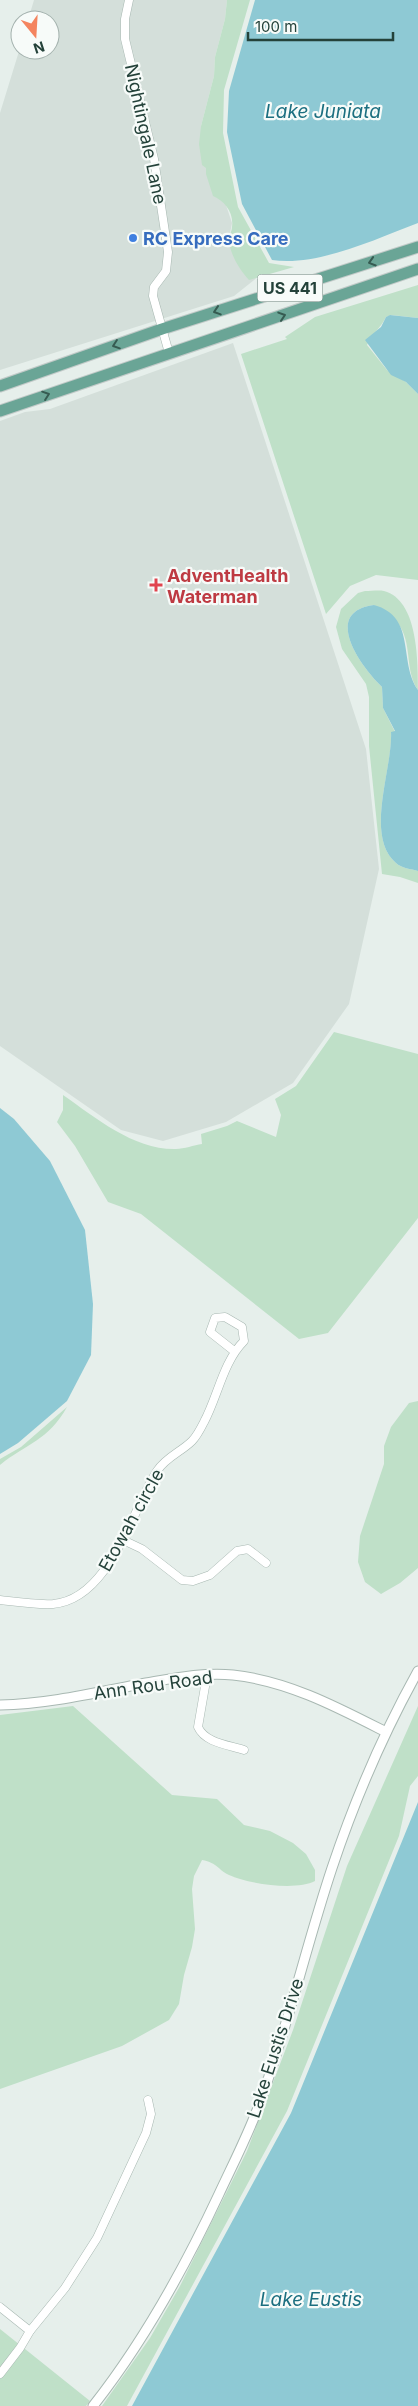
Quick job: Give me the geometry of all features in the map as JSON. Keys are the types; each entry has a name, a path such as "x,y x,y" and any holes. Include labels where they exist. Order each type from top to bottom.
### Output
{"main road":[{"name":"US 441","path":"0,386 162,329 418,247"},
{"name":"US 441","path":"0,411 418,269"}],"street":[{"name":"Nightingale Lane","path":"129,0 125,19 125,39 154,159 168,252 166,271 153,291 170,353"},
{"name":"Etowah circle","path":"0,1600 55,1604 68,1600 99,1577 123,1540 150,1482 161,1464 192,1441 204,1422 234,1351 244,1341 242,1327 224,1317 215,1318 210,1332 234,1351"},
{"path":"123,1540 142,1549 182,1580 193,1581 210,1575 237,1550 248,1549 266,1563"},
{"name":"Lake Eustis Drive","path":"93,2406 157,2315 176,2283 241,2148 259,2105 280,2042 332,1867 354,1807 386,1732 418,1671"},
{"path":"207,1674 198,1727 201,1734 244,1750"},
{"name":"Ann Rou Road","path":"0,1706 45,1702 192,1675 232,1675 279,1684 304,1693 386,1732"},
{"path":"0,2374 20,2348 30,2331 65,2288 96,2238 146,2133 151,2114 148,2100"},
{"path":"0,2307 30,2331"}],"shaded area":[{"path":"34,0 227,0 225,19 215,57 214,76 201,126 206,168 226,205 232,223 229,238 249,279 259,276 234,296 0,370 0,113 16,60 60,60 60,10 31,10"},
{"name":"AdventHealth Waterman","path":"233,343 366,749 379,869 349,1004 293,1083 226,1122 163,1141 121,1130 0,1046 0,421 25,412 50,409"}],"green space":[{"path":"227,0 250,0 224,90 223,133 238,207 269,263 294,267 249,280 238,266 233,255 229,244 232,217 225,204 213,196 206,168 202,165 199,144 201,126 214,76 215,57 225,19"},
{"path":"418,285 418,318 391,315 386,317 367,345 387,370 406,382 418,394 418,580 376,575 350,586 326,614 241,354 287,339 285,337 315,317"},
{"path":"384,591 395,597 404,606 414,633 418,690 411,675 404,636 393,618 374,605 358,610 350,618 348,629 350,641 356,654 364,667 382,687 383,708 395,732 391,733 382,801 382,836 387,851 398,865 418,871 418,883 382,874 369,746 369,697 366,684 342,649 336,627 341,609 358,593"},
{"path":"334,1032 418,1054 418,1218 328,1333 299,1339 141,1214 108,1202 75,1146 57,1122 63,1110 63,1095 116,1131 145,1144 160,1148 179,1149 202,1144 201,1134 237,1121 276,1137 281,1115 275,1099 296,1086"},
{"path":"418,1401 418,1568 400,1583 381,1594 365,1582 358,1562 360,1536 384,1464 384,1446 391,1427 409,1403"},
{"path":"67,1407 60,1418 45,1434 0,1465 0,1459 21,1447"},
{"path":"73,1706 172,1795 217,1799 244,1825 270,1831 293,1843 306,1854 315,1870 315,1881 296,1886 285,1886 248,1881 229,1875 215,1865 202,1860 194,1876 192,1889 195,1929 192,1947 184,1975 179,2004 169,2020 122,2046 0,2089 0,1715"},
{"path":"418,1706 418,1776 410,1786 399,1836 287,2111 127,2406 102,2406 150,2338 180,2286 247,2151 293,2030 347,1866"},
{"path":"0,2329 90,2401 86,2406 0,2406"}],"water":[{"name":"Lake Juniata","path":"255,0 418,0 418,223 365,244 326,256 289,261 272,260 242,204 227,132 229,91"},
{"path":"390,315 418,318 418,394 406,382 391,375 365,340 381,327 386,317"},
{"path":"374,605 387,611 396,619 402,630 412,679 418,690 418,871 398,865 387,851 382,836 382,801 391,732 395,731 383,708 382,687 364,667 356,654 350,641 348,629 350,618 358,610"},
{"path":"0,1108 14,1119 50,1161 85,1230 93,1304 91,1355 67,1401 18,1443 0,1454"},
{"name":"Lake Eustis","path":"418,1802 418,2406 132,2406 291,2113"}],"place":[{"name":"RC Express Care","path":"133,238"},
{"name":"AdventHealth Waterman","path":"156,585"}]}
